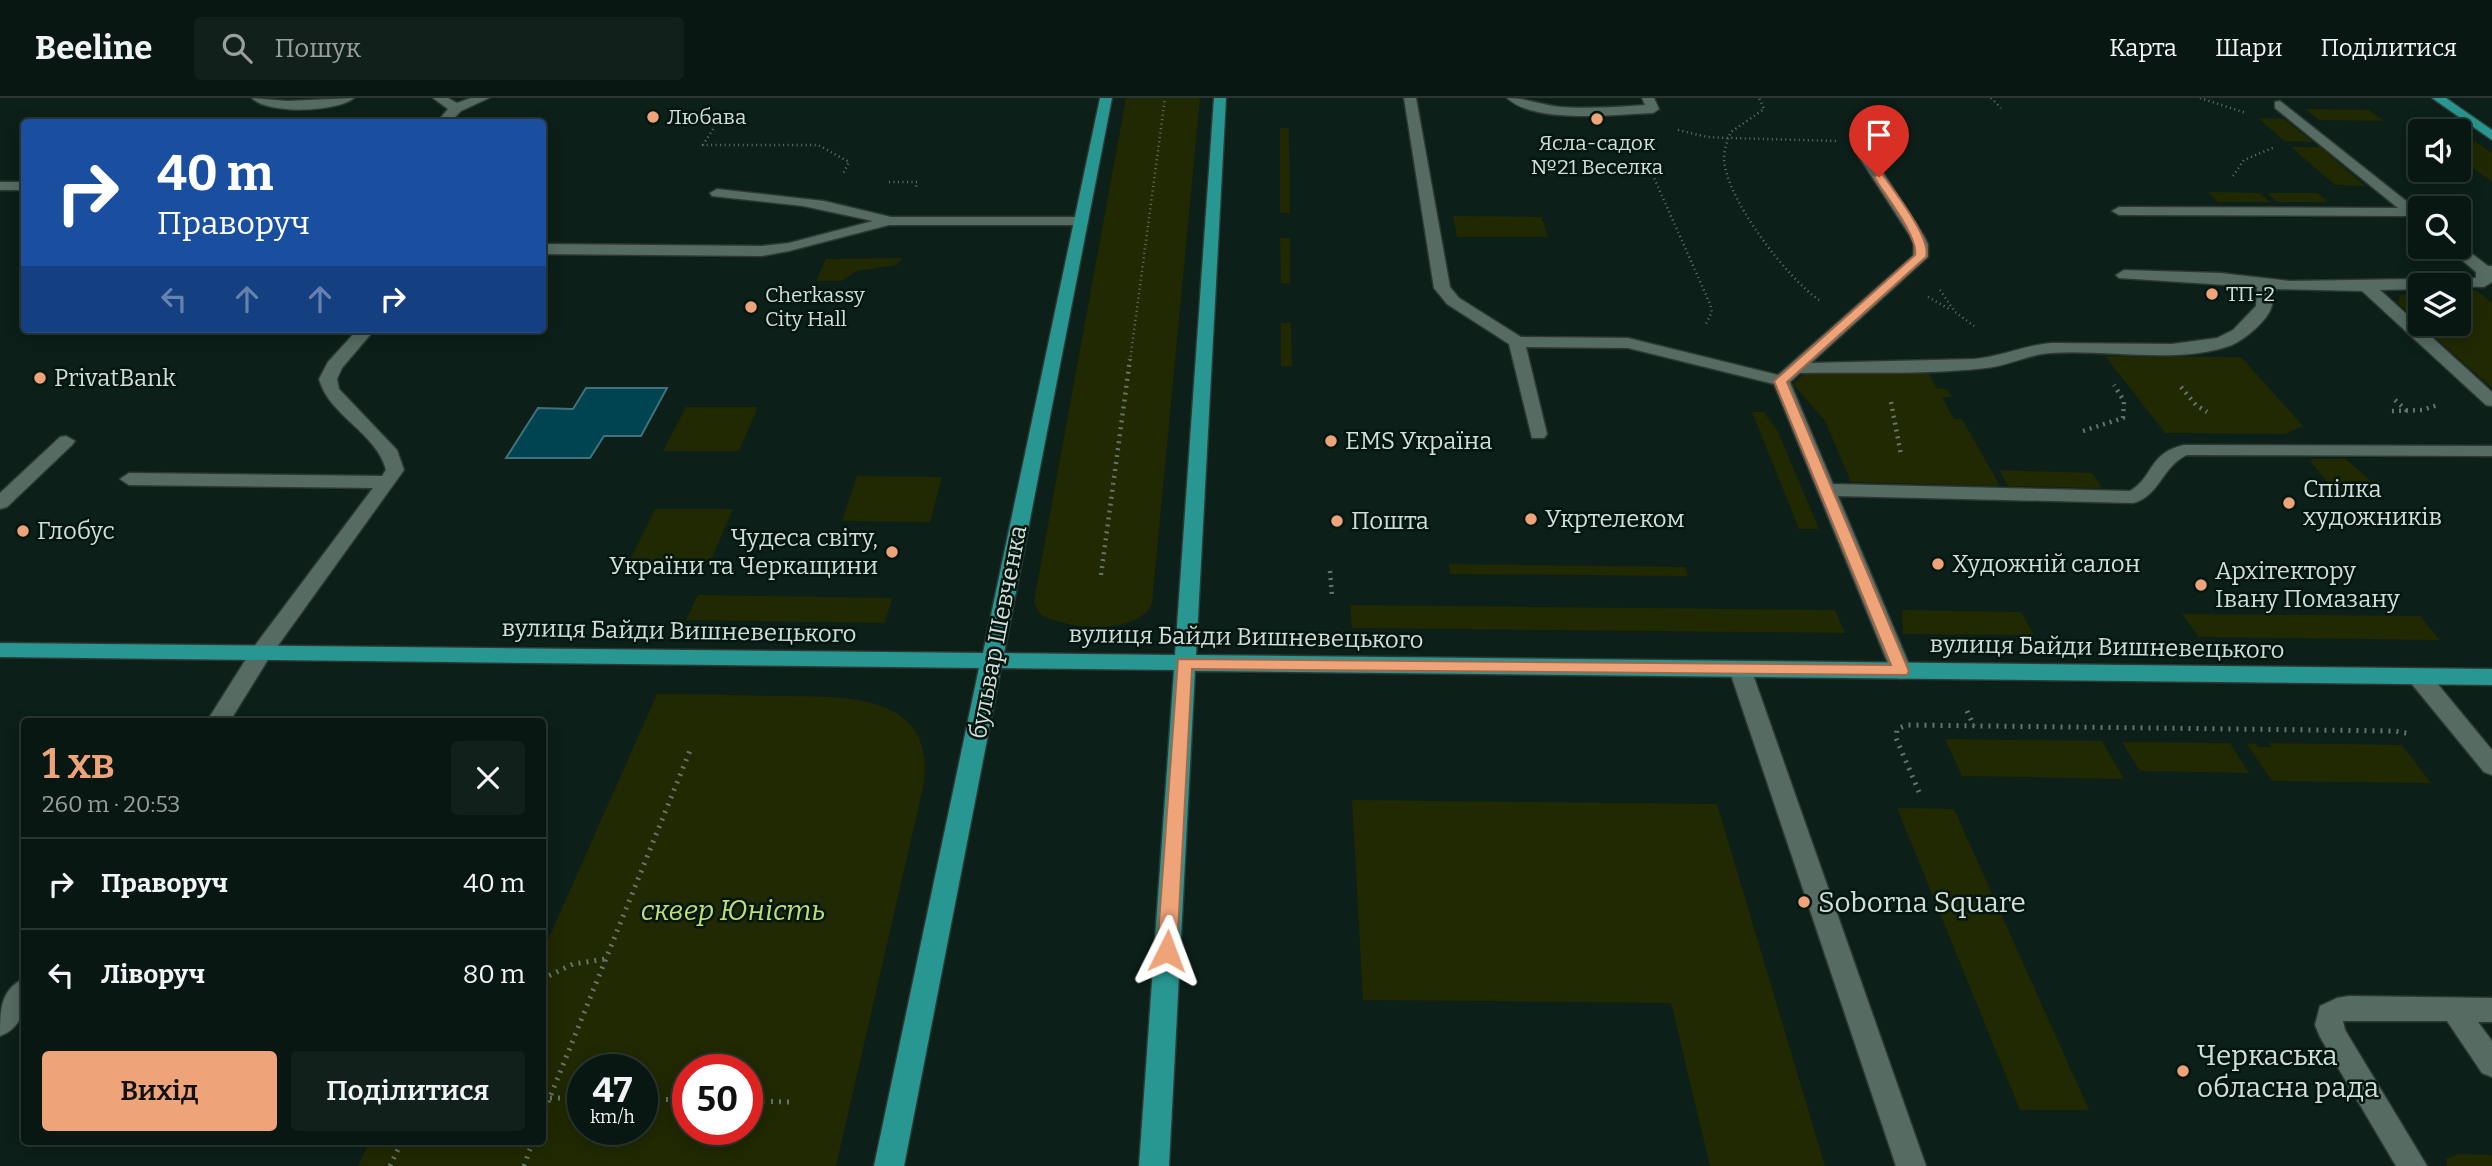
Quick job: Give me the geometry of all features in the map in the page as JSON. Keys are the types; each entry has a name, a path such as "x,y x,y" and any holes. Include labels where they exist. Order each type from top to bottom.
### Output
{"main road":[{"name":"бульвар Шевченка","path":"888,1166 1106,98"},
{"path":"1154,1166 1220,98"},
{"path":"2438,98 2492,136"},
{"name":"вулиця Байди Вишневецького","path":"0,650 2492,677"}],"lane":[{"path":"258,98 264,103 313,104 348,98"},
{"path":"439,98 456,108"},
{"path":"446,119 456,108 483,98"},
{"path":"1410,98 1442,288 1453,301 1517,342 1628,343 1780,381"},
{"path":"1513,98 1533,107 1550,110 1651,104"},
{"path":"2280,105 2408,209"},
{"path":"1780,381 1858,315 1920,257 1921,244 1866,157"},
{"path":"0,186 21,186"},
{"path":"717,193 804,202 862,212 889,221"},
{"path":"2119,211 2408,216"},
{"path":"546,249 762,251 789,247 889,221 1081,220"},
{"path":"2467,259 2488,278"},
{"path":"2124,275 2220,278 2265,284 2366,286 2488,278"},
{"path":"1797,368 2000,361 2025,350 2150,348 2220,343 2233,338 2264,307 2265,284"},
{"path":"2366,286 2492,401"},
{"path":"220,718 261,653 395,470 391,454 331,390 328,379 334,366 363,333"},
{"path":"1517,342 1538,434"},
{"path":"1780,381 1901,671"},
{"path":"0,503 66,441"},
{"path":"1827,491 2133,497 2148,489 2160,464 2167,457 2184,450 2492,451"},
{"path":"129,480 387,482"},
{"path":"1740,669 1911,1166"},
{"path":"2419,677 2492,766"},
{"path":"0,1024 21,995"},
{"path":"2412,1166 2334,1037 2329,1025 2330,1014 2349,1008 2492,1010"},
{"path":"2454,1009 2492,1064"}],"path":[{"path":"1101,575 1165,98"},
{"path":"1759,98 1764,109 1731,132 1725,165 1752,224 1804,291 1858,315"},
{"path":"1991,98 2001,108"},
{"path":"2200,98 2225,106"},
{"path":"1651,104 1658,119 1669,126 1707,137 1834,140 1856,147 1866,157"},
{"path":"713,130 703,145 818,145 849,162 840,182"},
{"path":"1647,162 1712,312 1688,358"},
{"path":"878,182 917,182 915,190"},
{"path":"1912,266 1933,275 1944,298 1962,318 1978,329 2025,350"},
{"path":"2083,431 2116,422 2123,418 2125,411 2122,394 2086,348"},
{"path":"2150,348 2190,398 2208,413"},
{"path":"1898,492 1894,482 1902,453 1891,396 1896,379 1907,366"},
{"path":"2390,411 2422,410 2453,397 2460,390 2464,375"},
{"path":"1330,571 1332,596"},
{"path":"1966,709 1974,726"},
{"path":"1919,792 1896,738 1897,729 1907,725 2395,732 2419,737"},
{"path":"546,1108 691,748"},
{"path":"546,977 573,964 606,959"},
{"path":"550,1098 567,1098"},
{"path":"763,1101 791,1102"},
{"path":"390,1166 400,1145"},
{"path":"524,1166 532,1145"}],"green space":[{"path":"1126,98 1200,98 1152,603 1145,614 1133,621 1100,627 1082,626 1050,619 1039,613 1034,603"},
{"path":"2305,109 2369,110 2384,121 2319,120"},
{"path":"2258,118 2284,119 2313,142 2284,141"},
{"path":"1280,128 1289,128 1290,213 1280,213"},
{"path":"2471,138 2492,153 2492,182 2471,167"},
{"path":"2291,147 2320,147 2365,186 2335,185"},
{"path":"2208,192 2260,193 2270,202 2218,202"},
{"path":"2267,193 2318,193 2328,202 2277,202"},
{"path":"1453,216 1542,217 1548,237 1457,237"},
{"path":"1280,238 1290,238 1290,284 1281,283"},
{"path":"903,258 896,265 857,271 841,281 816,281 826,259"},
{"path":"2471,291 2477,291 2492,303 2492,388 2434,336 2471,336"},
{"path":"2408,294 2408,313 2398,303 2401,295"},
{"path":"1281,323 1291,323 1292,366 1281,366"},
{"path":"2105,356 2241,357 2303,426 2285,434 2165,433"},
{"path":"1928,372 1937,389 1947,389 1952,397 1942,397 1954,419 1962,419 2000,486 1851,482 1825,421 1793,384 1804,374"},
{"path":"686,407 758,407 739,451 663,451"},
{"path":"1752,412 1764,412 1778,432 1819,529 1799,529"},
{"path":"2346,459 2381,490 2334,490 2310,461"},
{"path":"1999,470 2092,473 2102,488 2008,486"},
{"path":"857,476 942,477 930,522 842,521"},
{"path":"655,509 733,509 711,560 630,560"},
{"path":"1449,564 1685,567 1688,576 1450,574"},
{"path":"698,595 892,598 885,623 686,620"},
{"path":"1350,605 1835,610 1845,633 1352,628"},
{"path":"1902,610 2021,612 2034,635 1903,634"},
{"path":"2182,614 2420,616 2440,640 2199,637"},
{"name":"сквер Юність","path":"657,694 801,696 855,700 880,706 901,716 916,732 924,756 923,788 836,1166 358,1166 368,1145 546,1145 546,944"},
{"path":"1945,739 2102,741 2124,779 1962,776"},
{"path":"2122,742 2230,743 2249,773 2140,771"},
{"path":"2246,743 2256,744 2258,747 2271,747 2269,743 2402,745 2431,783 2272,781"},
{"path":"1352,800 1717,804 1825,1166 1710,1166 1671,1003 1363,1000"},
{"path":"1897,808 1954,809 2089,1110 2020,1110"},
{"path":"2459,1154 2492,1155 2492,1166 2447,1166 2446,1159"}],"water":[{"path":"586,388 667,388 641,436 604,436 590,458 506,458 538,408 573,409"}],"place":[{"name":"Любава","path":"653,117"},
{"name":"Ясла-садок №21 Веселка","path":"1597,119"},
{"name":"ТП-2","path":"2212,294"},
{"name":"Cherkassy City Hall","path":"751,307"},
{"name":"PrivatBank","path":"40,378"},
{"name":"EMS Україна","path":"1331,441"},
{"name":"Спілка художників","path":"2289,503"},
{"name":"Укртелеком","path":"1531,519"},
{"name":"Пошта","path":"1337,521"},
{"name":"Глобус","path":"23,531"},
{"name":"Чудеса світу, України та Черкащини","path":"892,552"},
{"name":"Художній салон","path":"1938,564"},
{"name":"Архітектору Івану Помазану","path":"2201,585"},
{"name":"Soborna Square","path":"1804,902"},
{"name":"Черкаська обласна рада","path":"2183,1071"}],"route":[{"path":"1167,951 1184,663 1901,671 1780,381 1858,315 1920,257 1922,251 1917,236 1879,177"}]}
